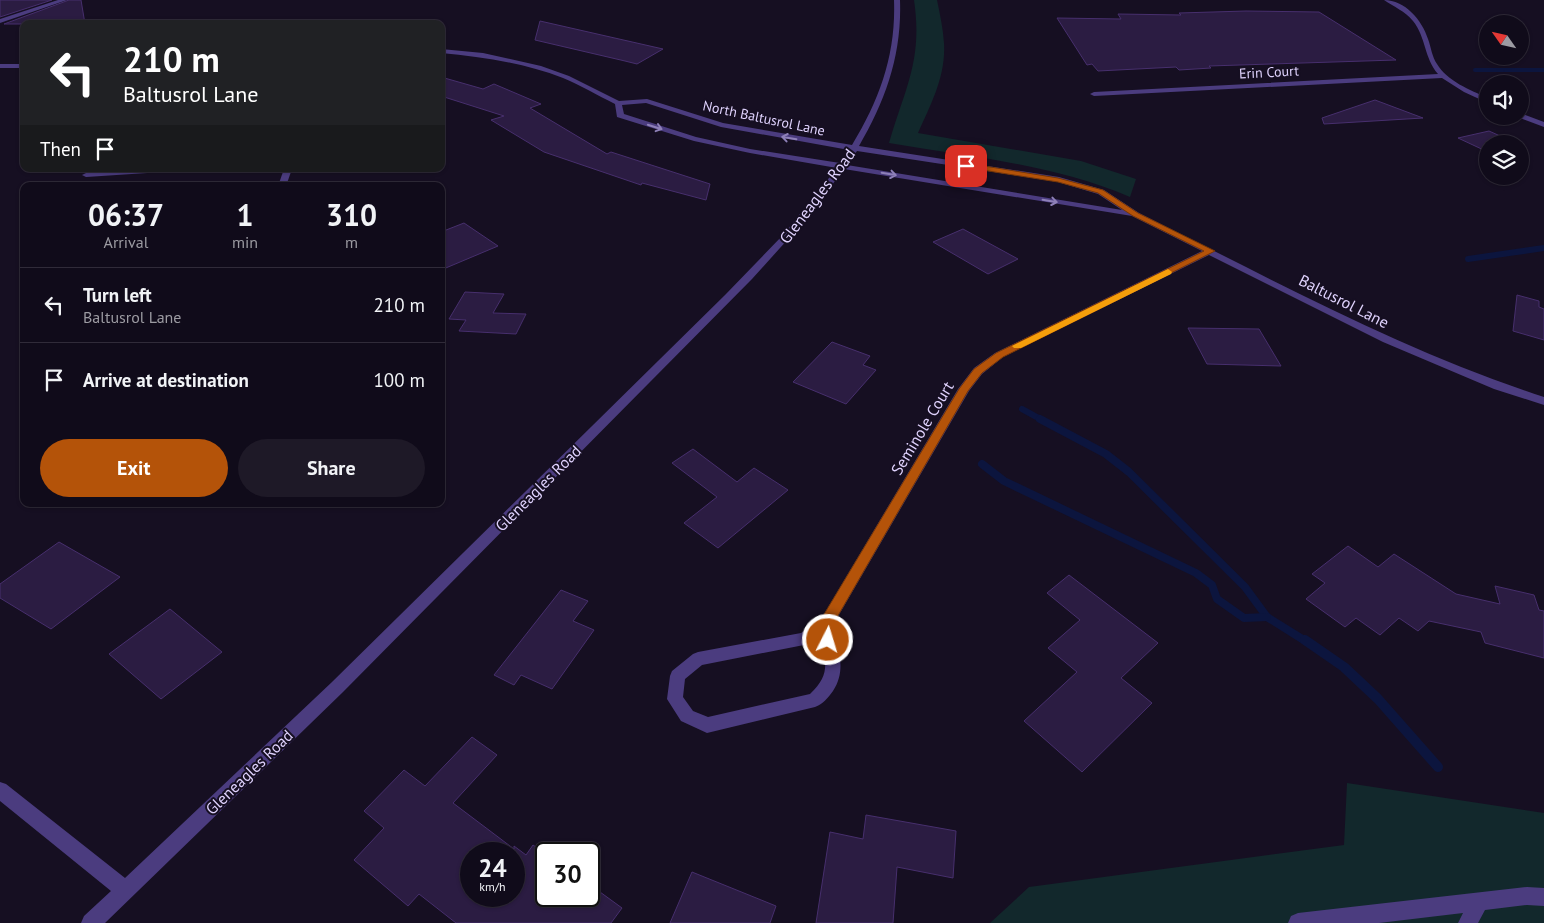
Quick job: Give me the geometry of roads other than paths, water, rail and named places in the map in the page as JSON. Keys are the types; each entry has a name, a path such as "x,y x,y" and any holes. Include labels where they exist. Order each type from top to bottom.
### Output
{"street":[{"path":"0,22 64,0"},
{"name":"Gleneagles Road","path":"91,923 431,595 794,231 854,148 876,110 889,79 898,37 897,0"},
{"path":"1387,0 1406,10 1418,22 1435,68 1467,91 1479,97"},
{"path":"445,51 483,56 539,68 567,77 618,103"},
{"path":"0,66 20,66"},
{"name":"Erin Court","path":"1094,94 1445,76"},
{"name":"North Baltusrol Lane","path":"618,103 646,101 721,124 854,148"},
{"name":"Baltusrol Lane","path":"618,103 620,115 694,139 750,151 1136,215"},
{"path":"1529,119 1544,125"},
{"name":"Baltusrol Lane","path":"854,148 1058,180 1100,192 1136,215 1421,355 1498,386 1544,401"},
{"path":"86,175 132,172"},
{"name":"Seminole Court","path":"825,625 834,671 828,689 815,700 707,725 687,716 676,699 678,676 698,659 804,639 825,625 964,389 978,371 999,355 1210,251"},
{"path":"0,790 126,891"},
{"path":"1298,923 1527,896 1544,897"},
{"path":"1468,923 1480,901"}],"waterway":[{"path":"1475,70 1544,70"},
{"path":"1468,259 1544,248"},
{"path":"1022,409 1042,420"},
{"path":"1040,419 1106,454 1129,472 1245,587 1267,617"},
{"path":"982,464 1004,481 1196,573 1212,585 1217,599 1244,618 1267,617"},
{"path":"1267,617 1307,642"},
{"path":"1305,640 1344,667 1378,699 1438,767"}]}
